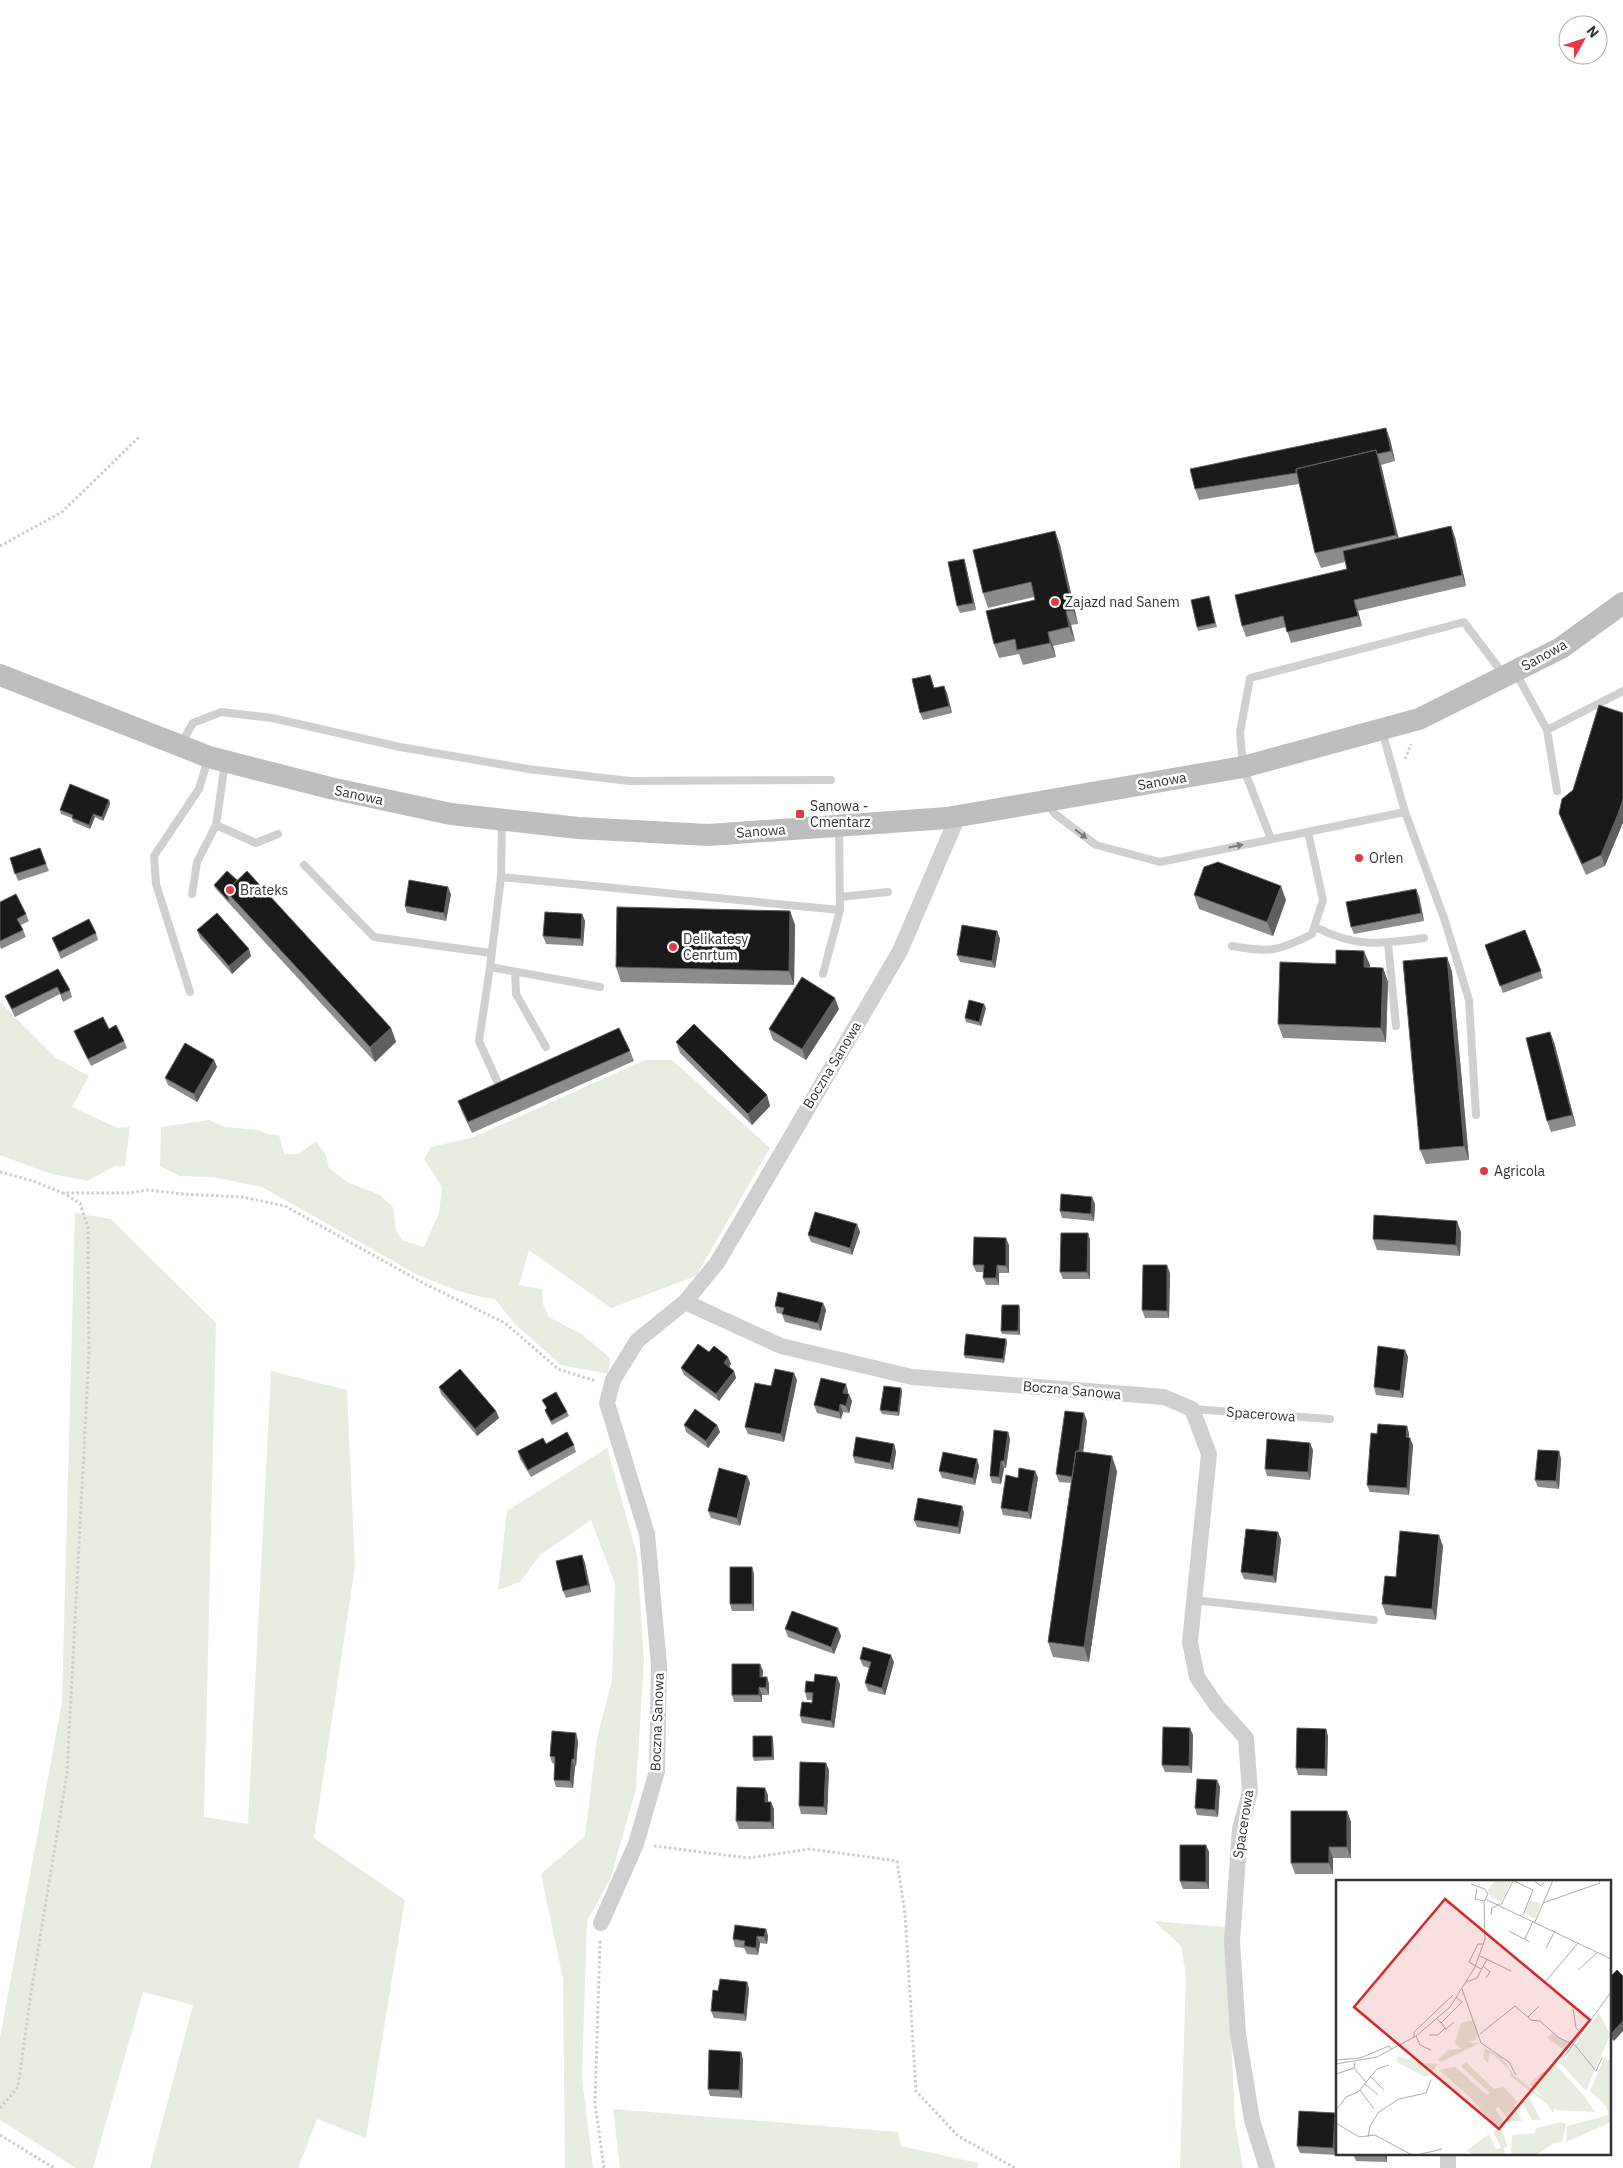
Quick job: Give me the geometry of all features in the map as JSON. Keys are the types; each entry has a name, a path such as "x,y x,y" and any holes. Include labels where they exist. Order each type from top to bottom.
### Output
{"main road":[{"name":"Sanowa","path":"0,675 217,759 330,788 432,810 502,817 578,828 708,835 958,816 1243,767 1420,719 1561,648 1623,603"}],"street":[{"name":"Boczna Sanowa","path":"601,1923 636,1844 657,1771 659,1665 647,1534 608,1404 613,1380 637,1341 685,1302 717,1263 900,952 958,816"},
{"name":"Boczna Sanowa","path":"685,1302 781,1346 912,1377 1143,1396"},
{"name":"Spacerowa","path":"1143,1396 1164,1397 1192,1409 1209,1454 1190,1642 1197,1677 1217,1706 1246,1738 1250,1792 1240,1829 1232,1941 1240,2043 1252,2120 1267,2168"}],"lane":[{"path":"1272,839 1243,767 1240,732 1250,678 1464,622 1510,674 1547,730 1557,791"},
{"path":"1547,730 1623,692"},
{"path":"180,746 193,723 221,712 272,718 400,747 508,766 620,780 831,780"},
{"path":"1382,729 1405,812 1445,921 1469,1000 1476,1115"},
{"path":"192,894 197,862 216,825 217,759"},
{"path":"190,992 156,884 154,856 200,788 217,759"},
{"path":"1045,801 1055,814 1096,845 1160,862 1405,812"},
{"path":"497,1081 479,1041 501,877 502,817"},
{"path":"216,825 256,843 278,834"},
{"path":"823,974 840,910 839,826"},
{"path":"1232,946 1258,951 1287,947 1312,934 1323,900 1308,832"},
{"path":"304,865 374,938 492,953"},
{"path":"501,877 840,910"},
{"path":"840,897 888,892"},
{"path":"1315,927 1337,938 1377,944 1424,938"},
{"path":"1388,943 1396,1026"},
{"path":"490,967 600,987"},
{"path":"515,972 516,994 546,1047"},
{"name":"Spacerowa","path":"1192,1409 1330,1418"},
{"path":"1194,1600 1374,1620"}],"path":[{"path":"0,546 62,512 139,437"},
{"path":"0,1172 33,1181 63,1193 80,1203 88,1228 89,1354 67,1772 31,1993 18,2087 0,2108"},
{"path":"63,1193 128,1193 148,1190 250,1198 284,1206 425,1284 505,1322 558,1369 598,1381 613,1380"},
{"path":"636,1844 748,1858 810,1849 897,1862 904,1914 916,2091 958,2136 1015,2168"},
{"path":"601,1923 595,2103 604,2168"},
{"path":"0,2135 54,2168"}],"shaded area":[{"path":"0,1002 56,1058 89,1076 72,1107 118,1128 130,1127 125,1166 115,1166 87,1181 48,1173 0,1155"},
{"path":"645,1060 672,1060 770,1148 696,1276 611,1308 529,1250 519,1285 542,1289 543,1304 549,1317 583,1335 610,1358 608,1374 561,1365 514,1323 495,1299 458,1291 416,1274 262,1187 211,1177 180,1176 160,1166 161,1127 209,1120 225,1127 258,1130 267,1134 279,1135 284,1154 299,1154 316,1141 326,1155 329,1168 347,1182 380,1195 393,1207 396,1230 402,1240 424,1247 439,1213 442,1187 424,1159 431,1147 474,1137"},
{"path":"75,1213 111,1219 216,1323 204,1817 248,1824 271,1371 347,1390 355,1567 314,1838 405,1900 366,2138 317,2119 298,2168 150,2168 193,2005 143,1992 93,2168 76,2168 0,2120 0,2037 62,1702"},
{"path":"607,1448 637,1555 644,1659 636,1789 611,1877 587,1921 582,2078 593,2168 565,2168 563,1979 541,1874 585,1836 597,1738 612,1680 615,1584 591,1520 540,1555 520,1582 498,1590 507,1511"},
{"path":"1154,1921 1226,1927 1235,2122 1243,2168 1180,2168 1186,1976 1181,1946"},
{"path":"613,2109 898,2132 901,2146 978,2163 977,2168 620,2168"}],"building":[{"path":"1386,428 1391,451 1377,454 1376,450 1296,469 1296,473 1195,489 1190,469"},
{"path":"1376,450 1396,535 1315,553 1296,469"},
{"path":"1451,526 1462,575 1354,600 1358,616 1287,632 1283,616 1242,626 1235,595 1347,569 1343,551"},
{"name":"Zajazd nad Sanem","path":"1055,531 1073,610 1066,611 1069,627 1048,632 1050,643 1017,650 1015,639 994,644 986,611 1035,600 1031,582 983,593 973,550"},
{"path":"964,559 973,603 957,606 948,562"},
{"path":"1209,596 1215,623 1197,627 1191,600"},
{"path":"930,675 934,688 944,686 949,706 920,713 912,679"},
{"path":"1599,705 1623,713 1623,799 1601,855 1582,864 1559,813 1562,799 1573,790"},
{"path":"70,784 109,800 102,817 93,814 89,825 72,818 73,815 60,810"},
{"path":"40,848 46,864 15,874 10,858"},
{"path":"1218,862 1281,886 1267,922 1194,895 1204,867"},
{"path":"227,871 237,880 226,891 229,901 214,885"},
{"path":"247,871 391,1028 370,1047 226,891"},
{"path":"409,880 448,887 444,913 405,906"},
{"path":"1416,889 1421,913 1351,927 1346,902"},
{"path":"16,894 26,914 17,919 23,930 0,941 0,902"},
{"path":"617,907 790,911 789,971 616,967"},
{"path":"545,912 582,914 581,939 543,936"},
{"path":"217,913 249,949 229,966 197,930"},
{"path":"89,919 96,933 59,952 52,938"},
{"path":"962,925 997,931 992,961 957,955"},
{"path":"1525,930 1541,971 1500,986 1485,945"},
{"path":"1336,950 1364,951 1364,967 1383,968 1381,1028 1278,1024 1280,962 1336,964"},
{"path":"1447,957 1464,1146 1420,1150 1403,961"},
{"path":"58,969 70,990 61,994 57,987 12,1009 5,996"},
{"path":"802,977 835,998 802,1049 769,1029"},
{"path":"969,1000 984,1004 979,1022 965,1018"},
{"path":"103,1017 109,1029 116,1025 124,1041 88,1059 74,1031"},
{"path":"694,1024 767,1095 748,1114 676,1042"},
{"path":"619,1028 630,1051 468,1122 458,1101"},
{"path":"1550,1032 1572,1115 1547,1121 1526,1038"},
{"path":"185,1043 214,1060 194,1094 165,1078"},
{"path":"1061,1194 1092,1197 1091,1214 1060,1211"},
{"path":"815,1212 857,1224 850,1248 808,1235"},
{"path":"1374,1215 1457,1221 1456,1245 1373,1239"},
{"path":"1061,1233 1088,1233 1087,1272 1060,1272"},
{"path":"974,1237 1006,1238 1006,1266 997,1265 996,1278 983,1278 984,1265 973,1265"},
{"path":"1143,1265 1167,1265 1167,1311 1142,1310"},
{"path":"778,1292 823,1303 818,1323 782,1314 784,1308 775,1306"},
{"path":"1002,1305 1019,1305 1018,1331 1001,1331"},
{"path":"966,1334 1006,1339 1003,1359 964,1355"},
{"path":"698,1344 709,1352 714,1346 728,1357 724,1363 734,1371 716,1394 681,1368"},
{"path":"1378,1346 1405,1350 1400,1391 1374,1387"},
{"path":"460,1369 496,1411 475,1429 439,1387"},
{"path":"775,1369 794,1373 781,1434 745,1427 755,1383 771,1386"},
{"path":"821,1378 846,1384 843,1393 849,1394 846,1406 840,1404 839,1412 814,1405"},
{"path":"884,1386 901,1388 898,1412 880,1410"},
{"path":"556,1392 567,1412 551,1421 542,1400"},
{"path":"695,1409 717,1425 706,1441 684,1425"},
{"path":"1065,1411 1084,1413 1079,1451 1076,1451 1072,1477 1056,1474"},
{"path":"1378,1424 1407,1426 1406,1437 1410,1438 1407,1488 1367,1485 1371,1433 1377,1434"},
{"path":"994,1430 1008,1432 1004,1461 1001,1461 999,1477 990,1476"},
{"path":"567,1432 574,1445 528,1470 518,1451 543,1438 546,1444"},
{"path":"856,1437 894,1444 890,1463 853,1456"},
{"path":"1267,1439 1310,1443 1308,1472 1265,1469"},
{"path":"1538,1450 1559,1451 1556,1481 1535,1480"},
{"path":"1076,1451 1112,1456 1084,1647 1048,1642"},
{"path":"943,1452 977,1459 973,1478 939,1471"},
{"path":"719,1468 747,1476 737,1518 708,1511"},
{"path":"1019,1468 1035,1471 1028,1512 1001,1508 1006,1475 1018,1478"},
{"path":"918,1498 962,1506 958,1527 914,1520"},
{"path":"1246,1529 1278,1532 1273,1576 1241,1572"},
{"path":"1400,1531 1439,1535 1432,1609 1382,1604 1385,1576 1396,1577"},
{"path":"582,1555 588,1585 563,1591 556,1561"},
{"path":"730,1567 752,1567 752,1604 730,1604"},
{"path":"792,1611 838,1628 831,1647 785,1629"},
{"path":"863,1647 891,1655 882,1688 865,1683 871,1662 860,1659"},
{"path":"732,1664 760,1664 760,1677 767,1677 766,1688 759,1687 759,1695 732,1695"},
{"path":"815,1674 837,1677 831,1721 800,1716 802,1702 812,1703 813,1693 805,1692 806,1681 814,1682"},
{"path":"1163,1727 1190,1728 1189,1766 1162,1765"},
{"path":"1297,1728 1326,1729 1325,1769 1296,1768"},
{"path":"552,1731 576,1733 570,1781 554,1780 555,1757 550,1756"},
{"path":"753,1736 772,1736 772,1757 753,1757"},
{"path":"800,1762 826,1763 824,1807 799,1806"},
{"path":"1197,1779 1217,1780 1215,1810 1195,1808"},
{"path":"737,1787 765,1788 765,1802 771,1802 771,1822 736,1821"},
{"path":"1291,1811 1347,1811 1347,1847 1329,1847 1329,1863 1291,1863"},
{"path":"1180,1845 1206,1845 1206,1882 1180,1881"},
{"path":"735,1925 766,1929 764,1937 757,1936 756,1948 744,1946 745,1941 733,1939"},
{"path":"1617,1970 1623,1976 1623,2021 1611,2034 1610,2033 1610,1977"},
{"path":"720,1979 747,1982 744,2014 711,2011 713,1990 718,1991"},
{"path":"709,2050 741,2052 739,2090 708,2089"},
{"path":"1299,2111 1335,2113 1333,2148 1297,2146"}],"place":[{"name":"Zajazd nad Sanem","path":"1055,602"},
{"name":"Sanowa - Cmentarz","path":"800,814"},
{"name":"Orlen","path":"1359,858"},
{"name":"Brateks","path":"230,890"},
{"name":"Delikatesy Cenrtum","path":"673,947"},
{"name":"Agricola","path":"1484,1171"}]}
